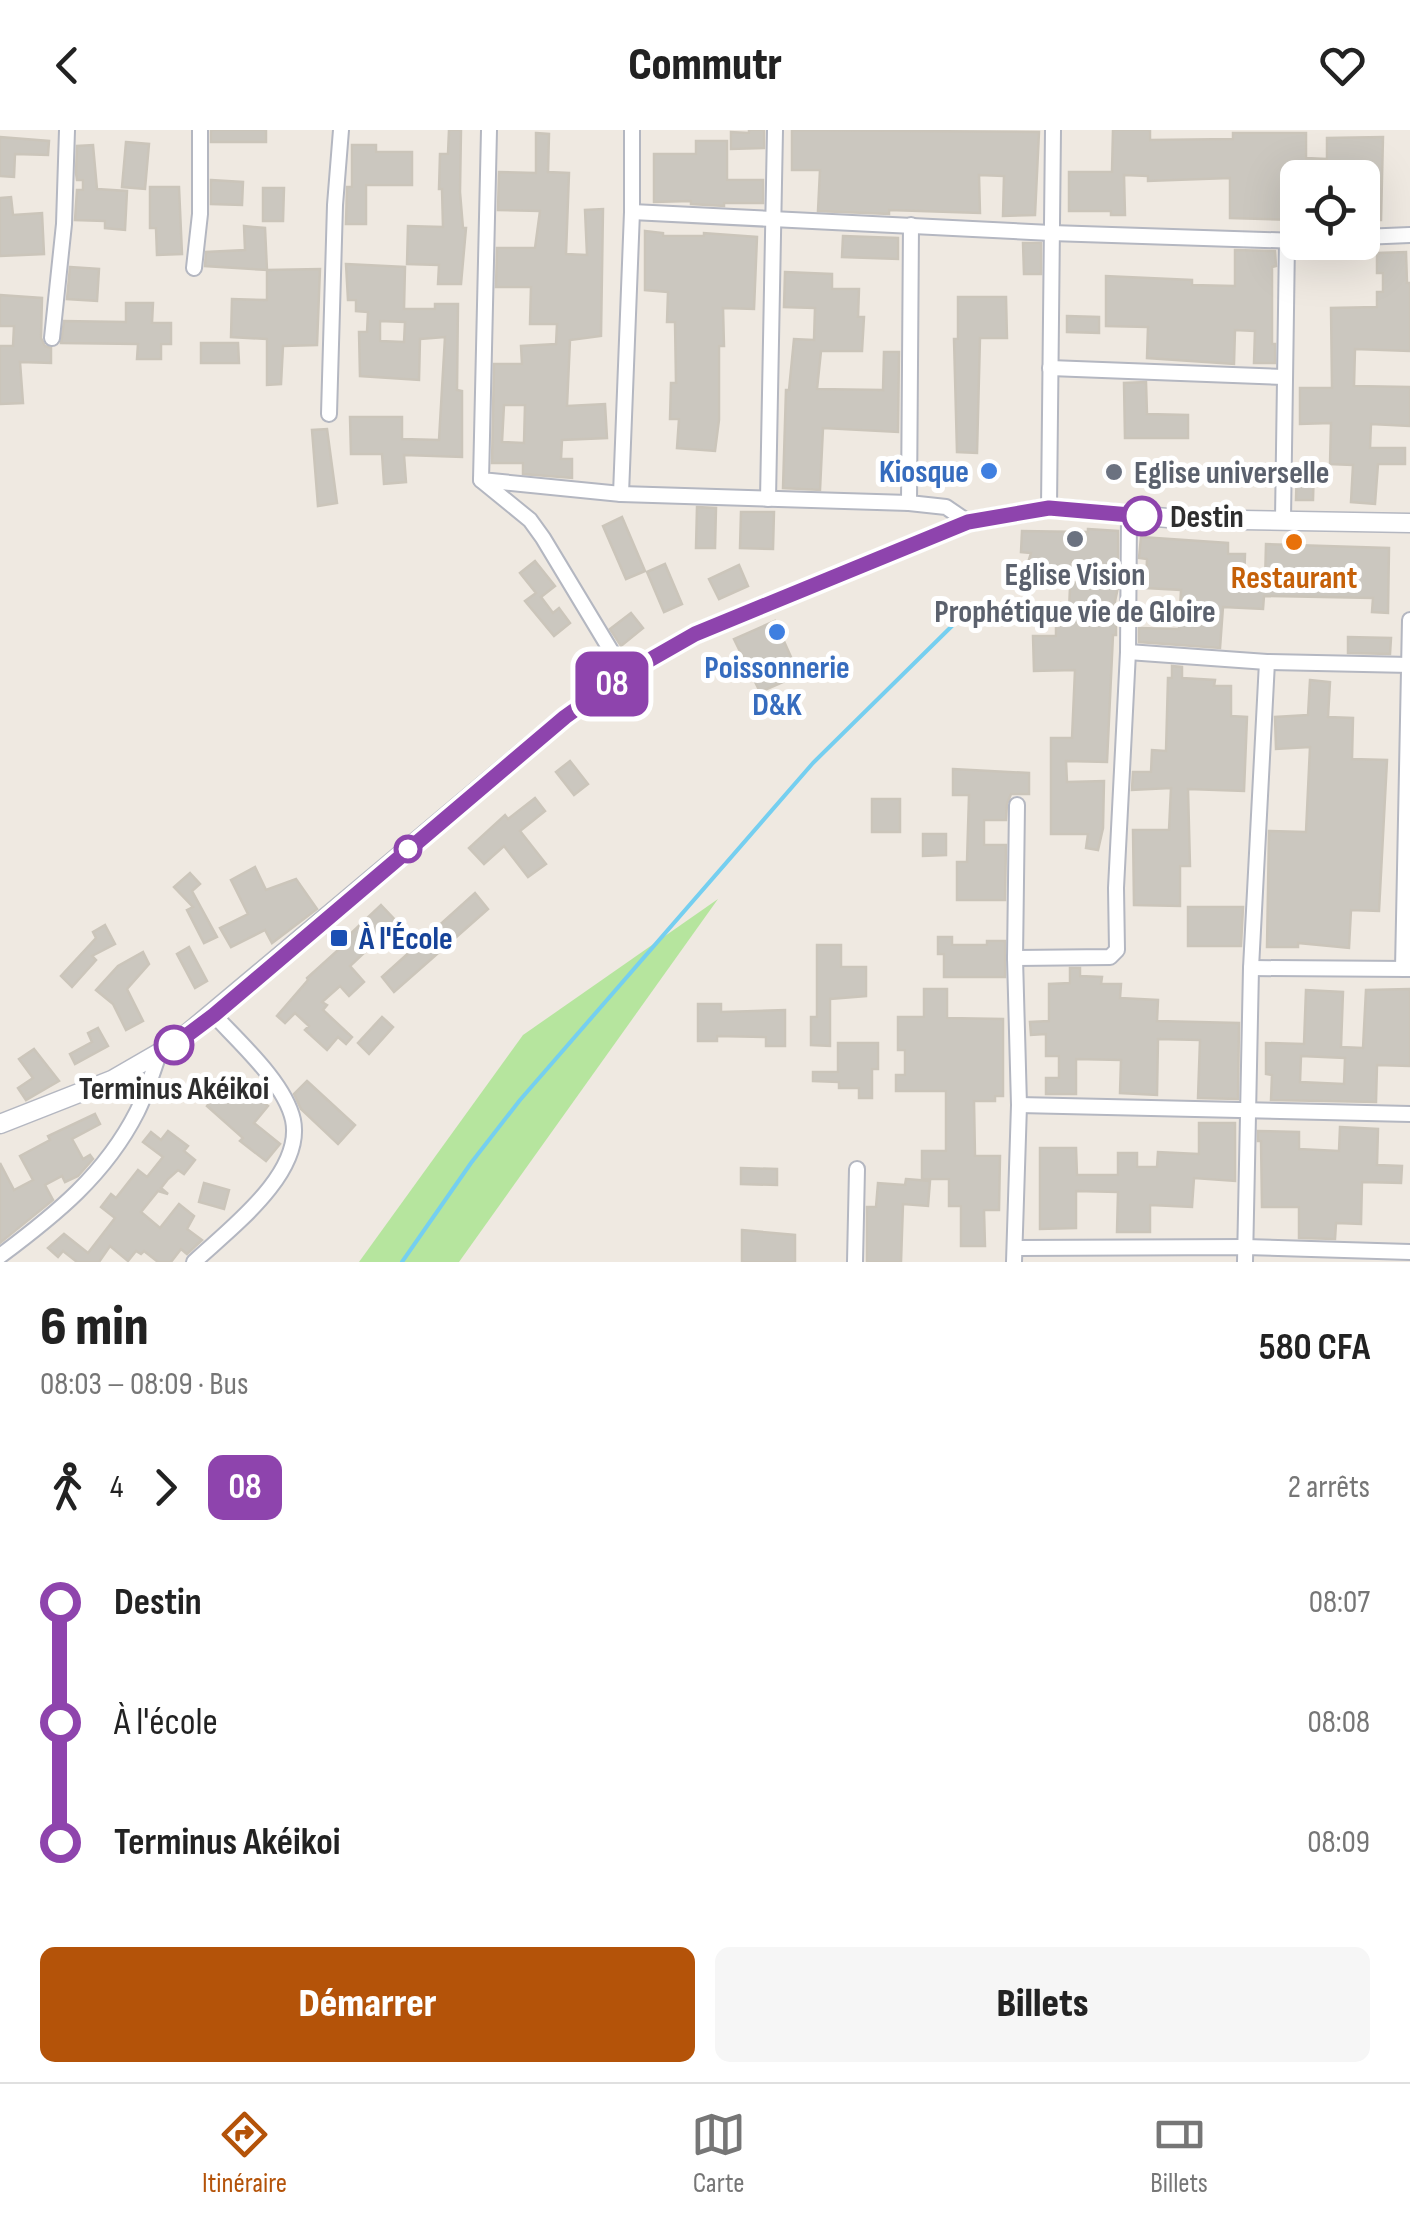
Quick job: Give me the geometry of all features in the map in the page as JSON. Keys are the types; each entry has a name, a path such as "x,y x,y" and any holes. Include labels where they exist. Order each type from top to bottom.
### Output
{"street":[{"path":"52,338 64,224 67,130"},
{"path":"194,268 200,214 200,130"},
{"path":"329,414 334,204 341,130"},
{"path":"481,480 489,130"},
{"path":"621,494 632,130"},
{"path":"768,498 774,130"},
{"path":"1049,508 1053,130"},
{"path":"632,212 1280,241"},
{"path":"908,503 911,226"},
{"path":"1380,236 1410,235"},
{"path":"1283,519 1283,377 1291,260"},
{"path":"1050,368 1283,377"},
{"path":"481,480 621,494 908,503 946,507 968,522"},
{"path":"481,480 537,529 625,674"},
{"path":"0,1124 112,1080 159,1054 214,1015 565,717 625,674 695,634 968,522 1049,508 1180,519 1410,523"},
{"path":"1015,958 1110,956 1117,950 1129,515"},
{"path":"1251,968 1407,969 1410,620"},
{"path":"1128,652 1267,662 1408,665"},
{"path":"1245,1254 1251,968 1267,662"},
{"path":"1017,805 1015,958 1019,1105 1014,1255 1410,1252"},
{"path":"194,1262 270,1189 294,1138 292,1116 266,1071 214,1015"},
{"path":"0,1256 60,1210 101,1170 136,1113 159,1054"},
{"path":"1019,1105 1410,1114"},
{"path":"855,1262 857,1169"}],"green space":[{"path":"718,899 459,1262 359,1262 523,1035"}],"building":[{"path":"211,130 266,130 266,142 211,142"},
{"path":"449,130 461,130 460,192 466,228 461,284 438,284 439,265 407,264 408,226 443,227 440,154 448,154"},
{"path":"764,130 764,148 731,149 731,132"},
{"path":"792,130 1039,132 1035,215 1003,216 1004,176 979,175 980,213 818,211 820,170 792,170"},
{"path":"1113,130 1150,130 1150,140 1233,139 1233,133 1306,133 1306,158 1327,159 1327,138 1383,137 1381,220 1380,160 1280,160 1280,220 1230,218 1230,178 1148,181 1148,176 1124,175 1125,215 1069,211 1069,172 1112,172"},
{"path":"536,133 549,134 548,172 569,173 566,254 587,255 585,210 603,209 601,336 570,340 567,406 605,404 607,438 562,440 561,459 572,459 572,478 523,474 523,463 492,463 494,364 522,364 521,346 556,344 557,324 530,324 531,287 496,287 497,248 535,248 540,211 498,210 499,172 536,173","holes":["504,405 525,405 524,443 502,442"]},
{"path":"0,137 49,141 48,155 15,154 14,177 0,176"},
{"path":"696,141 727,141 727,180 763,180 763,203 724,206 691,201 654,202 654,154 696,154"},
{"path":"126,142 149,144 145,189 122,187"},
{"path":"93,145 97,189 127,191 125,230 105,228 105,221 75,220 77,190 83,190 83,180 77,180 76,173 77,146"},
{"path":"352,145 376,145 376,152 412,152 412,185 366,185 366,224 346,224 347,187 352,187"},
{"path":"211,180 243,182 242,205 211,204"},
{"path":"150,187 179,187 182,254 157,255 156,228 150,228"},
{"path":"263,188 284,188 283,221 263,221"},
{"path":"11,197 13,215 42,213 44,254 0,256 0,198"},
{"path":"244,226 265,228 267,270 205,266 206,252 245,250"},
{"path":"645,231 663,236 704,233 757,237 754,309 723,308 724,346 719,346 715,451 677,448 679,419 670,419 671,383 676,383 675,322 667,322 668,292 645,290"},
{"path":"843,236 898,238 898,259 842,257"},
{"path":"1023,243 1041,243 1041,274 1024,274"},
{"path":"1235,250 1275,251 1275,363 1254,363 1255,331 1235,330 1234,364 1147,358 1148,327 1106,326 1106,276 1235,286"},
{"path":"1406,252 1410,351 1355,349 1354,386 1410,387 1410,426 1371,424 1370,448 1405,448 1405,464 1378,464 1375,504 1351,502 1353,465 1330,464 1331,423 1300,424 1300,388 1332,388 1331,308 1377,307 1377,292 1383,292 1383,273 1377,273 1380,253"},
{"path":"346,264 405,267 404,309 458,304 457,390 462,391 462,457 404,455 406,482 384,484 382,454 351,454 350,417 402,417 402,439 439,440 445,337 420,339 419,380 360,376 359,332 367,332 368,312 356,311 356,300 348,300","holes":["380,321 405,322 404,342 380,341"]},
{"path":"70,267 99,269 97,301 67,299"},
{"path":"320,269 317,345 283,346 281,384 267,385 267,339 231,337 232,299 267,300 267,270"},
{"path":"785,272 832,274 832,289 859,289 858,317 864,317 862,351 821,351 817,389 883,390 884,352 899,352 898,432 823,428 820,490 783,488 786,390 794,339 814,340 815,308 784,307"},
{"path":"0,295 42,298 41,338 51,348 51,363 20,362 23,403 0,404 0,346 13,346 14,326 0,326"},
{"path":"958,297 1006,297 1007,338 980,338 977,453 957,452 954,339 958,339"},
{"path":"126,303 153,303 152,323 171,323 171,344 161,344 161,359 137,359 138,344 61,343 64,321 126,322"},
{"path":"1067,316 1099,317 1099,333 1067,332"},
{"path":"201,343 238,343 239,363 201,363"},
{"path":"1146,382 1147,414 1188,415 1188,438 1125,438 1124,383"},
{"path":"327,429 337,503 318,506 312,430"},
{"path":"1297,465 1314,466 1313,500 1296,500"},
{"path":"697,507 716,508 715,548 696,548"},
{"path":"741,512 774,512 773,549 740,548"},
{"path":"622,517 645,571 626,579 603,526"},
{"path":"1022,531 1118,531 1107,762 1066,761 1067,782 1104,781 1103,828 1098,850 1086,848 1088,834 1051,834 1051,738 1072,738 1075,670 1034,671 1033,636 1056,636 1056,611 1069,611 1070,587 1060,586 1061,577 1027,566 1031,553 1021,552","holes":["1072,561 1102,563 1100,584 1070,582"]},
{"path":"1141,537 1228,543 1228,554 1245,554 1244,581 1265,582 1266,544 1389,548 1388,613 1372,612 1373,598 1264,596 1263,609 1223,607 1220,648 1139,642 1139,628 1179,629 1181,590 1146,588 1147,559 1139,558"},
{"path":"535,561 555,586 541,597 553,613 559,608 570,623 554,636 525,601 536,593 520,573"},
{"path":"665,564 682,604 664,612 647,572"},
{"path":"739,565 748,586 719,599 709,579"},
{"path":"631,613 643,628 621,646 610,629"},
{"path":"775,621 799,675 760,692 734,639"},
{"path":"1348,637 1391,638 1390,654 1348,653"},
{"path":"1172,666 1182,667 1182,678 1215,680 1214,686 1231,686 1231,716 1247,717 1244,791 1188,789 1190,866 1180,866 1180,906 1134,905 1133,830 1169,830 1171,788 1132,790 1133,772 1151,772 1152,750 1166,751 1168,678 1172,678"},
{"path":"1310,680 1330,682 1328,717 1353,718 1352,759 1387,760 1379,911 1351,910 1349,948 1298,943 1298,947 1267,947 1269,831 1306,832 1310,747 1276,749 1275,717 1308,715"},
{"path":"570,761 588,784 574,795 556,772"},
{"path":"953,769 1029,773 1029,794 1011,794 1006,820 984,820 984,845 1006,845 1005,900 957,900 957,862 967,862 969,795 953,795"},
{"path":"535,798 545,811 520,831 546,864 528,877 504,846 484,864 469,848 505,815 508,819"},
{"path":"872,799 900,799 900,832 872,832"},
{"path":"923,834 946,834 946,855 923,856"},
{"path":"255,867 266,890 296,879 317,909 272,943 265,930 231,947 220,928 248,914 231,880"},
{"path":"190,873 200,884 192,891 217,937 204,943 187,910 193,907 174,887"},
{"path":"475,893 488,909 394,992 382,977"},
{"path":"381,905 397,922 350,966 364,982 349,996 340,986 322,1002 327,1005 323,1010 352,1037 346,1044 338,1037 327,1050 305,1030 309,1026 295,1013 285,1023 277,1016 307,978"},
{"path":"1188,907 1243,907 1241,946 1188,946"},
{"path":"105,925 115,944 92,956 96,960 72,987 61,976 96,938 93,932"},
{"path":"938,937 952,937 952,945 1005,941 1005,977 944,977 944,954 938,954"},
{"path":"817,945 841,945 841,967 866,967 866,996 830,999 830,1046 811,1045 811,1017 817,1017"},
{"path":"189,947 207,981 195,988 177,954"},
{"path":"143,952 149,964 127,989 143,1021 126,1030 113,1004 96,990 118,966"},
{"path":"1070,968 1080,968 1080,976 1102,977 1101,984 1121,984 1120,998 1158,1000 1157,1021 1239,1023 1238,1099 1198,1098 1200,1040 1158,1039 1157,1095 1120,1093 1121,1060 1076,1059 1076,1094 1046,1094 1046,1078 1059,1078 1059,1056 1046,1056 1046,1034 1031,1035 1030,1022 1049,1021 1049,984 1070,983"},
{"path":"924,989 947,989 947,1018 1003,1019 1003,1096 995,1096 995,1101 974,1101 975,1156 1000,1156 999,1210 984,1210 985,1246 961,1246 961,1206 949,1206 949,1179 922,1179 922,1151 946,1151 946,1091 896,1091 896,1075 905,1075 905,1050 898,1050 898,1017 924,1017"},
{"path":"1410,989 1410,1066 1377,1065 1376,1102 1271,1100 1272,1075 1266,1074 1266,1043 1304,1044 1306,990 1343,992 1341,1047 1363,1048 1366,990","holes":["1301,1056 1345,1058 1344,1084 1300,1082"]},
{"path":"698,1004 721,1004 721,1012 785,1010 785,1046 766,1046 766,1037 717,1036 717,1041 698,1041"},
{"path":"382,1017 393,1027 369,1054 358,1043"},
{"path":"98,1028 108,1046 75,1064 70,1054 92,1042 88,1033"},
{"path":"838,1043 878,1043 878,1069 872,1069 872,1098 859,1098 859,1088 839,1088 839,1082 813,1081 813,1072 838,1072"},
{"path":"34,1049 59,1081 26,1100 18,1088 33,1078 19,1059"},
{"path":"229,1077 268,1106 254,1123 280,1144 266,1161 240,1141 243,1138 207,1106"},
{"path":"307,1081 355,1125 338,1144 301,1109 294,1094"},
{"path":"95,1114 100,1124 72,1139 83,1159 90,1155 93,1159 78,1176 65,1182 62,1176 45,1185 53,1200 0,1243 0,1163 14,1190 33,1180 20,1156 50,1140 48,1136"},
{"path":"1199,1123 1235,1123 1235,1181 1194,1178 1192,1207 1150,1205 1150,1232 1117,1232 1118,1192 1076,1191 1076,1228 1040,1229 1040,1148 1076,1148 1077,1175 1118,1175 1118,1153 1137,1153 1137,1167 1157,1167 1158,1152 1199,1154"},
{"path":"1340,1127 1378,1129 1377,1165 1402,1166 1401,1183 1362,1182 1361,1224 1336,1223 1335,1239 1299,1238 1299,1207 1262,1207 1258,1131 1299,1132 1299,1149 1339,1151"},
{"path":"168,1131 188,1146 184,1151 195,1160 184,1174 178,1170 168,1179 161,1188 168,1194 158,1191 141,1212 160,1228 179,1204 194,1216 187,1229 202,1240 187,1254 181,1249 171,1262 158,1262 144,1251 136,1251 128,1261 110,1246 99,1262 77,1262 63,1251 58,1257 48,1248 64,1234 88,1253 115,1218 101,1207 111,1194 116,1198 138,1170 147,1177 163,1157 143,1142 151,1132 161,1140"},
{"path":"741,1168 777,1169 777,1185 741,1184"},
{"path":"906,1179 930,1181 928,1206 903,1204 901,1262 867,1262 867,1207 876,1207 878,1183 905,1185"},
{"path":"204,1183 229,1190 224,1209 199,1202"},
{"path":"742,1230 795,1235 795,1262 742,1262"}],"waterway":[{"path":"402,1262 520,1100 813,763 955,623"}],"bus line":[{"name":"08","path":"174,1045 565,717 625,674 695,634 968,522 1049,508 1142,516"}],"place":[{"name":"Kiosque","path":"989,471"},
{"name":"Eglise universelle","path":"1114,472"},
{"name":"Destin","path":"1142,516"},
{"name":"Eglise Vision Prophétique vie de Gloire","path":"1075,539"},
{"name":"Restaurant","path":"1294,542"},
{"name":"Poissonnerie D&K","path":"777,632"},
{"name":"À l'École","path":"339,938"},
{"name":"Terminus Akéikoi","path":"174,1045"}]}
